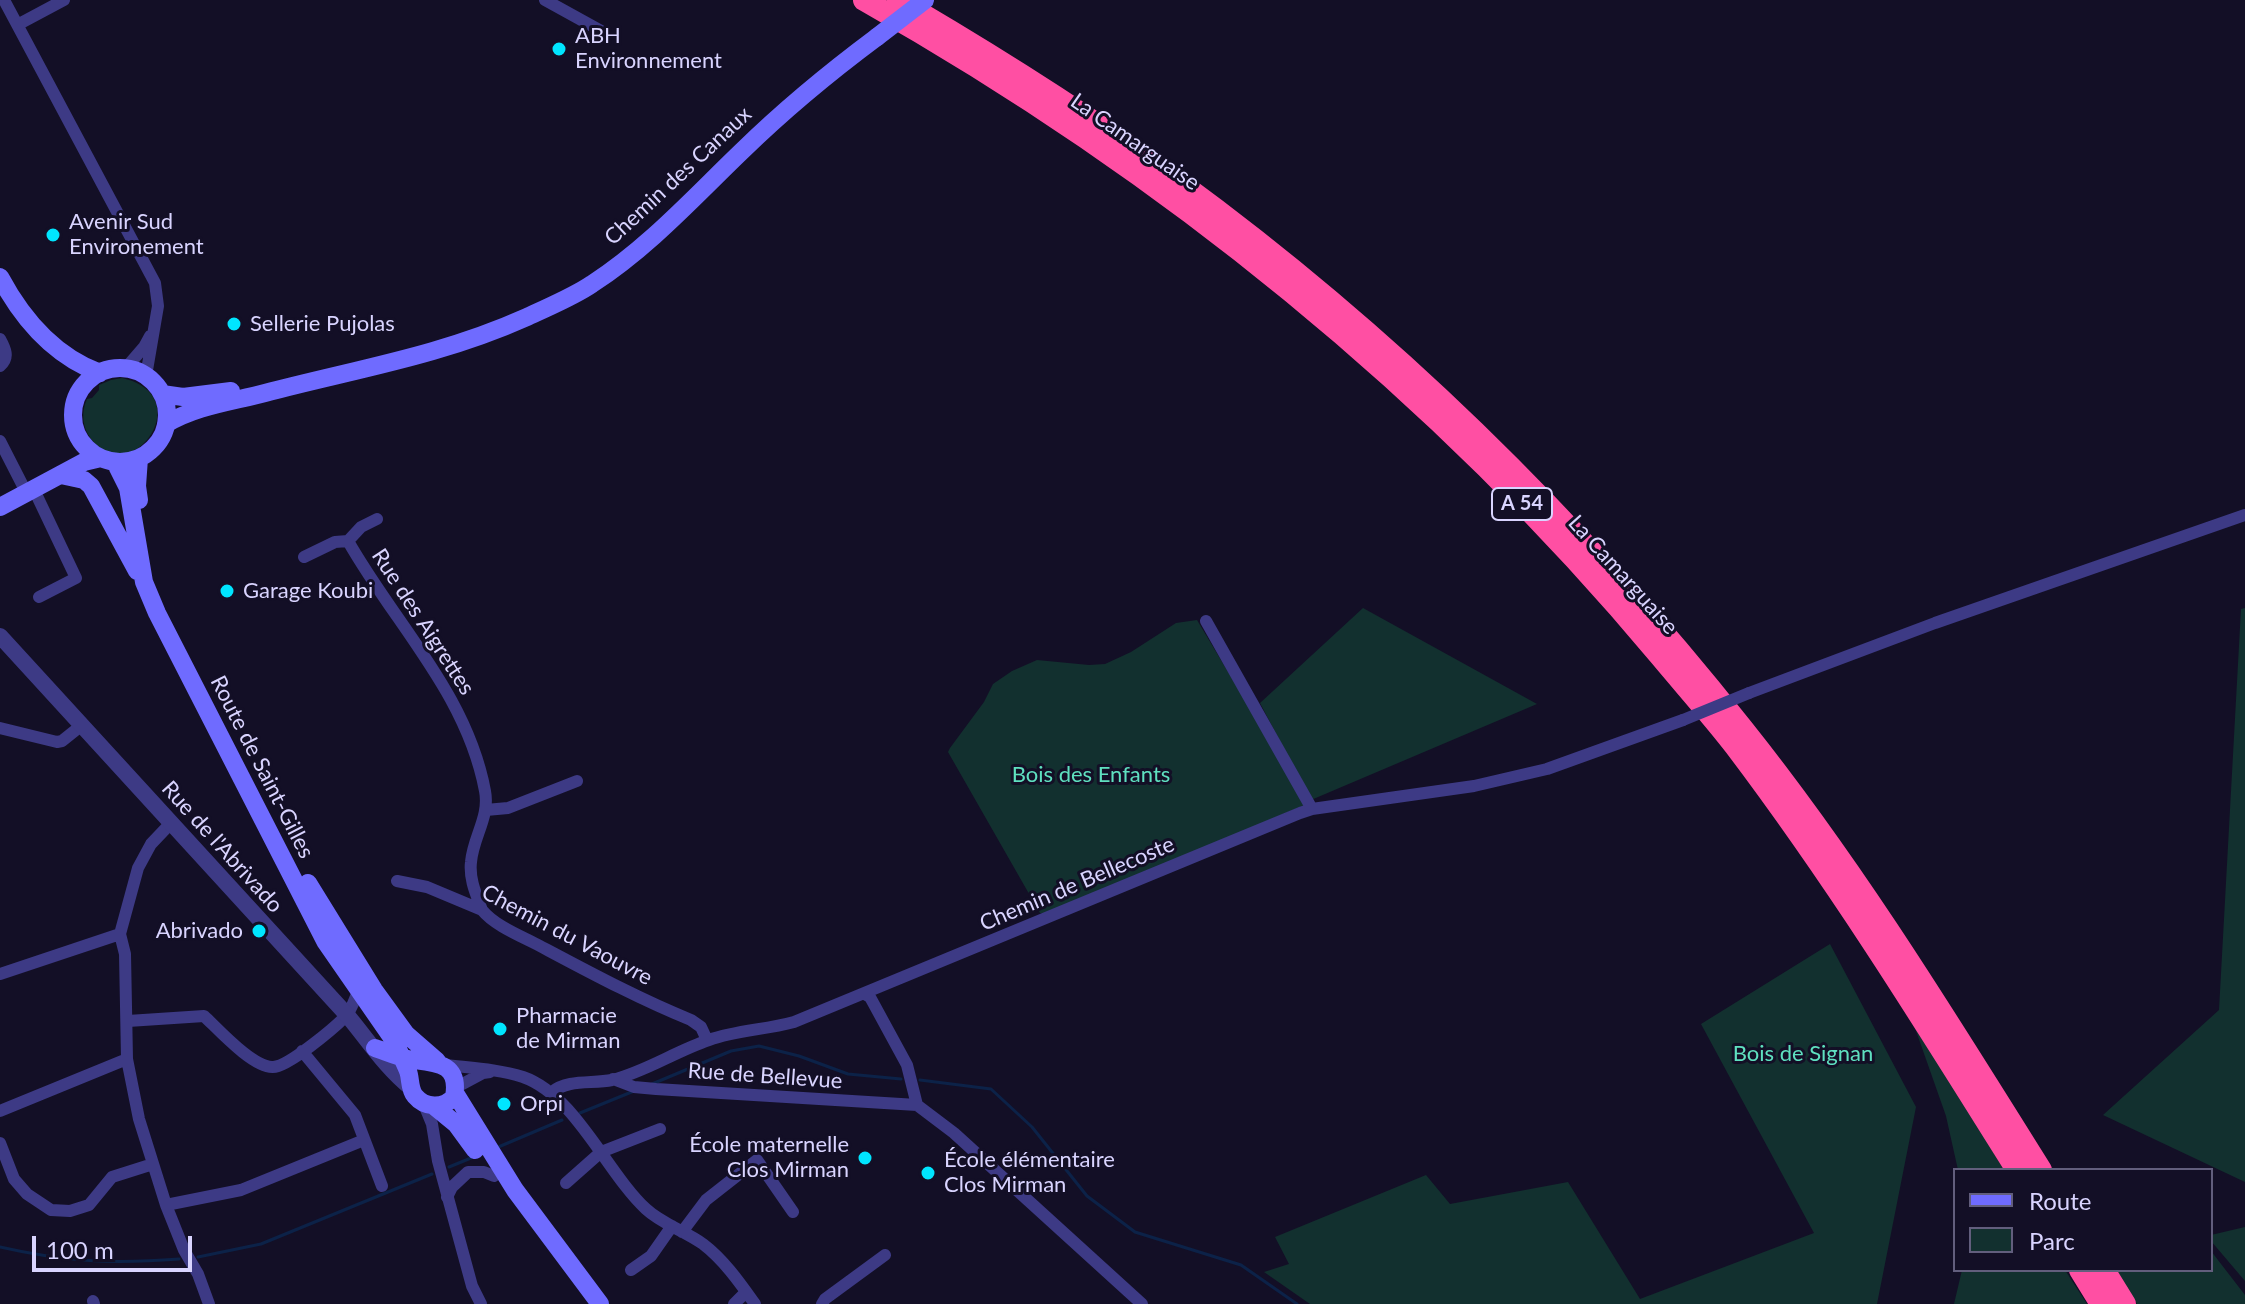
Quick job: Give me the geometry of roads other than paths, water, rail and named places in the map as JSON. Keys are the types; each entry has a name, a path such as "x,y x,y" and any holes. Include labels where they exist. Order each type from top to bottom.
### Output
{"highway":[{"name":"La Camarguaise","path":"864,0 1032,101 1146,180 1282,283 1390,376 1496,477 1605,591 1732,742 1876,945 2016,1168"},
{"name":"La Camarguaise","path":"898,0 1040,86 1180,182 1315,289 1465,423 1614,576 1744,730 1828,842 1923,983 2040,1168"},
{"path":"1810,848 1863,938"},
{"path":"1923,983 1977,1055 2053,1168"},
{"path":"2081,1272 2101,1304"},
{"path":"2105,1272 2125,1304"}],"main road":[{"name":"Chemin des Canaux","path":"166,424 181,415 462,344 528,317 591,285 652,239 771,124 925,0"},
{"path":"0,277 20,310 48,342 79,365 100,373"},
{"path":"0,304 69,373 79,392"},
{"path":"0,507 33,494 84,462 139,458 152,450 166,424 162,394 146,376 125,369 100,373 88,381 74,405 76,433 88,450 108,460"},
{"name":"Chemin des Canaux","path":"162,394 183,397 301,383"},
{"path":"57,477 70,454 76,433"},
{"name":"Route de Saint-Gilles","path":"139,458 137,486 151,565 187,645 316,899 406,1034 437,1062"},
{"name":"Route de Saint-Gilles","path":"108,460 128,488 144,582 157,613 325,941 395,1042 425,1098 456,1124 589,1304"},
{"path":"57,477 84,480 91,486 144,582"},
{"path":"375,1048 401,1057 437,1062 452,1075 454,1093 515,1190 600,1304"},
{"path":"437,1062 425,1098 443,1105 454,1093"}],"street":[{"path":"4,0 155,283 158,306 146,376"},
{"path":"19,24 64,0"},
{"path":"545,0 603,32"},
{"path":"125,369 144,347 156,326"},
{"path":"0,339 6,350 0,366"},
{"path":"0,441 24,488 33,494 76,578 39,597"},
{"name":"Chemin de Bellecoste","path":"552,1092 560,1086 613,1079 734,1032 782,1026 1312,809 1400,798 1547,769 1935,623 2245,515"},
{"path":"348,541 361,527 377,519"},
{"name":"Rue des Aigrettes","path":"304,557 335,542 348,541 453,701 475,752 485,793 486,810 471,862 472,884 482,910"},
{"path":"1206,621 1312,809"},
{"name":"Rue de l'Abrivado","path":"0,636 347,1015 375,1048 383,1063 425,1098"},
{"path":"0,728 57,742 82,725"},
{"path":"486,810 508,808 577,781"},
{"path":"170,824 151,844 138,868 120,934 125,954 127,1059 139,1119 166,1205 209,1304"},
{"name":"Chemin du Vaouvre","path":"397,881 427,887 482,910 510,929 609,983 691,1020 701,1027 707,1040"},
{"path":"0,974 120,934"},
{"path":"128,1021 204,1016 259,1064 273,1067 287,1062 347,1015 359,989"},
{"path":"865,994 870,997 907,1065 917,1105 954,1133 1142,1304"},
{"path":"302,1051 355,1115 382,1186"},
{"path":"0,1111 127,1059"},
{"path":"437,1062 525,1078 552,1092 632,1196 652,1214 703,1244 733,1273 755,1304"},
{"path":"454,1093 483,1073 497,1071"},
{"name":"Rue de Bellevue","path":"613,1079 634,1087 656,1089 917,1105"},
{"path":"425,1098 447,1197 472,1286 481,1304"},
{"path":"425,1098 437,1148"},
{"path":"566,1183 601,1152 660,1129"},
{"path":"166,1205 241,1190 364,1140"},
{"path":"0,1143 14,1179 27,1194 51,1210 70,1211 89,1205 112,1177 153,1164"},
{"path":"631,1270 651,1256 706,1200 757,1160 793,1212"},
{"path":"447,1197 452,1187 468,1172 484,1172 494,1176"},
{"path":"822,1304 885,1255"},
{"path":"734,1304 746,1292"}],"waterway":[{"path":"652,1084 731,1051 759,1046 799,1056 848,1074 901,1079"},
{"path":"920,1080 991,1089 1032,1127 1087,1196 1135,1232 1241,1265 1297,1304"},
{"path":"580,1113 634,1091"},
{"path":"496,1148 562,1120"},
{"path":"449,1167 471,1158"},
{"path":"198,1257 261,1244 432,1174"},
{"path":"0,1247 89,1260 179,1259"}],"place":[{"name":"ABH Environnement","path":"559,49"},
{"name":"Avenir Sud Environement","path":"53,235"},
{"name":"Sellerie Pujolas","path":"234,324"},
{"name":"Garage Koubi","path":"227,591"},
{"name":"Abrivado","path":"259,931"},
{"name":"Pharmacie de Mirman","path":"500,1029"},
{"name":"Orpi","path":"504,1104"},
{"name":"École maternelle Clos Mirman","path":"865,1158"},
{"name":"École élémentaire Clos Mirman","path":"928,1173"}],"park label":[{"name":"Bois des Enfants","path":"1091,775"},
{"name":"Bois de Signan","path":"1803,1054"}]}
